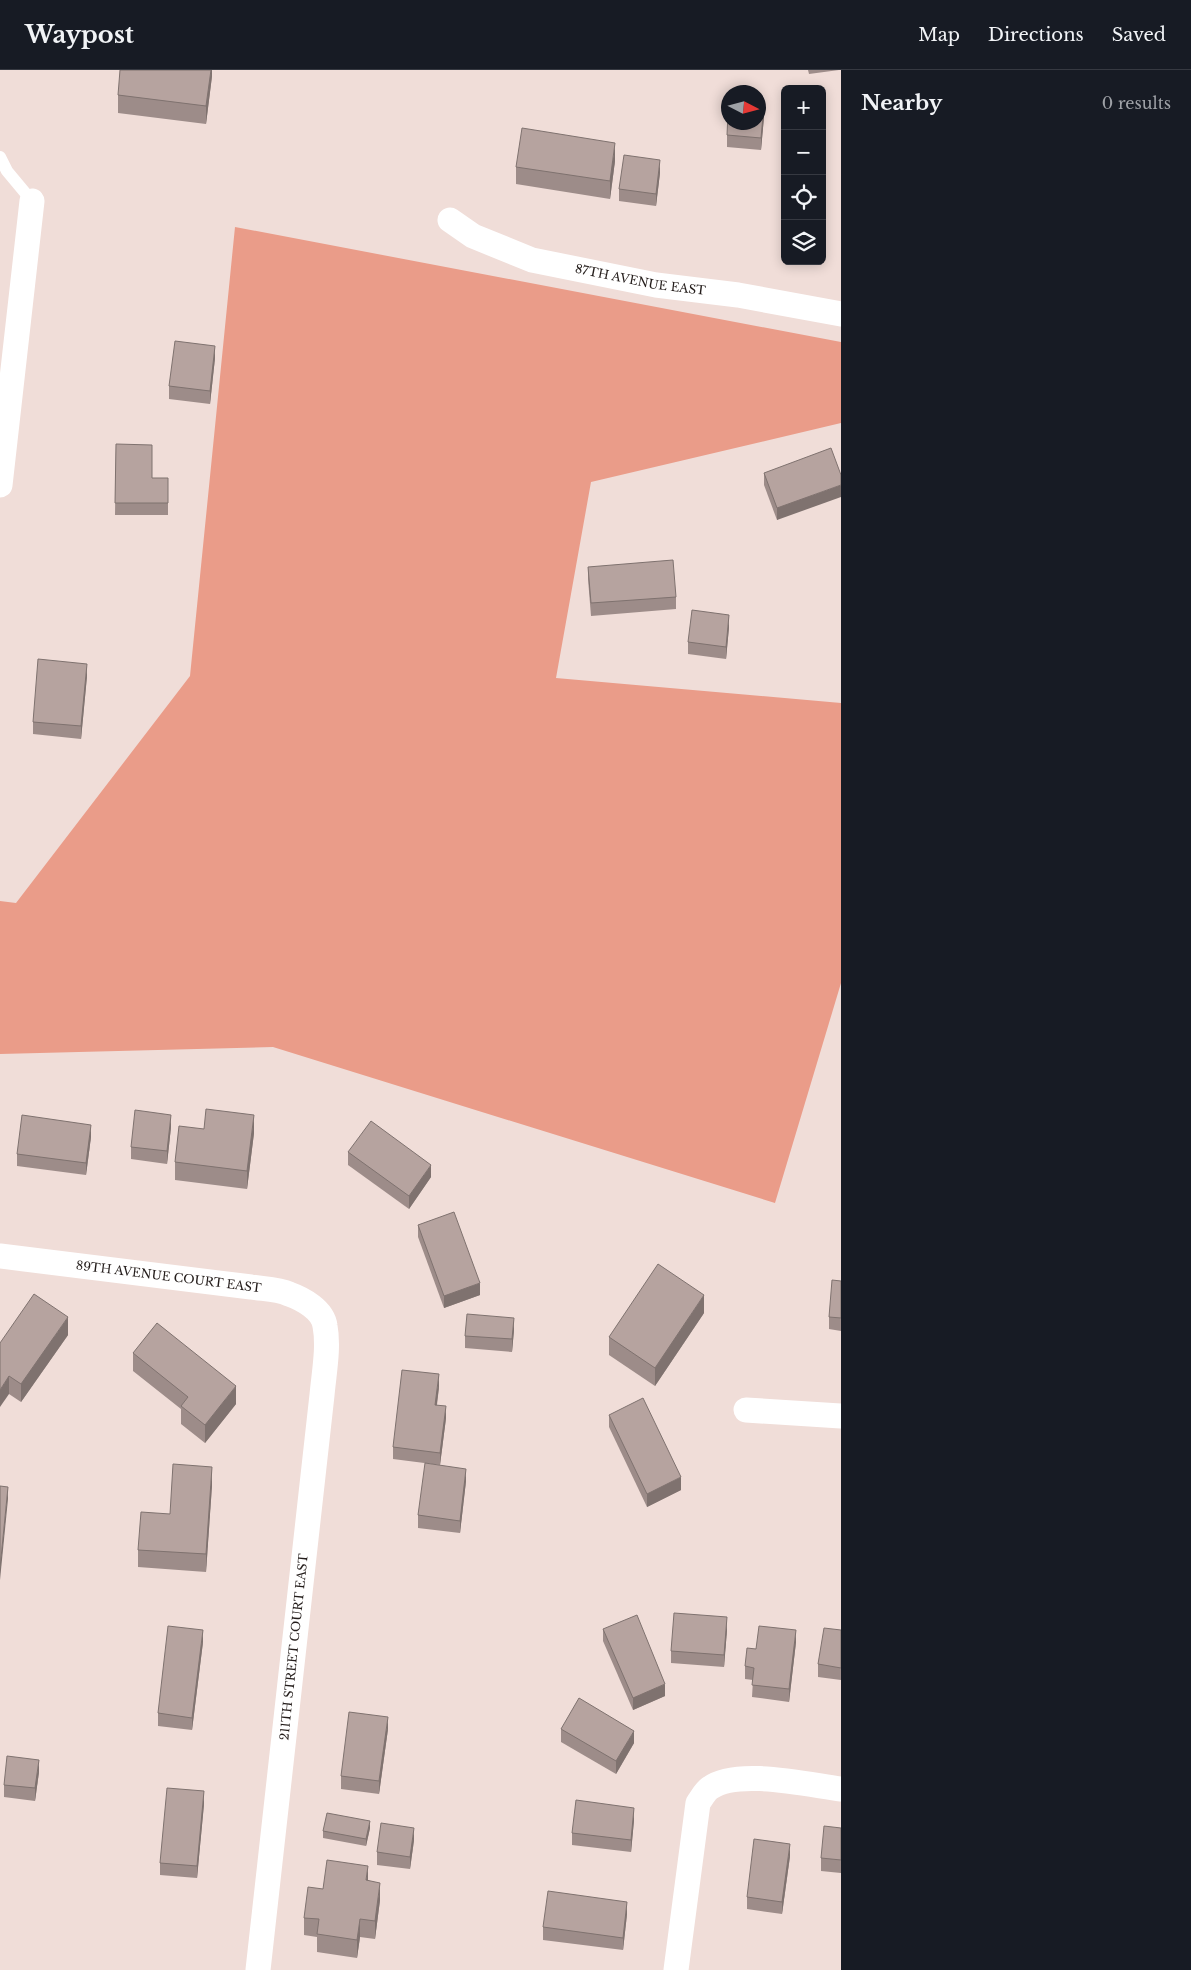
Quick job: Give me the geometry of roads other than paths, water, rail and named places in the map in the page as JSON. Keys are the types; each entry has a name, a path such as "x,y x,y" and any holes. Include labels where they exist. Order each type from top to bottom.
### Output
{"street":[{"path":"0,485 32,201"},
{"name":"87TH AVENUE EAST","path":"450,220 473,236 532,260 647,283 738,295 841,314"},
{"name":"89TH AVENUE COURT EAST","path":"0,1256 288,1293 305,1301 317,1311 325,1324"},
{"name":"211TH STREET COURT EAST","path":"258,1970 322,1395 326,1348 325,1324"},
{"path":"746,1410 841,1416"},
{"path":"676,1970 698,1803 708,1789 732,1780 763,1778 841,1790"}],"lane":[{"path":"0,157 7,171 32,201"}]}
